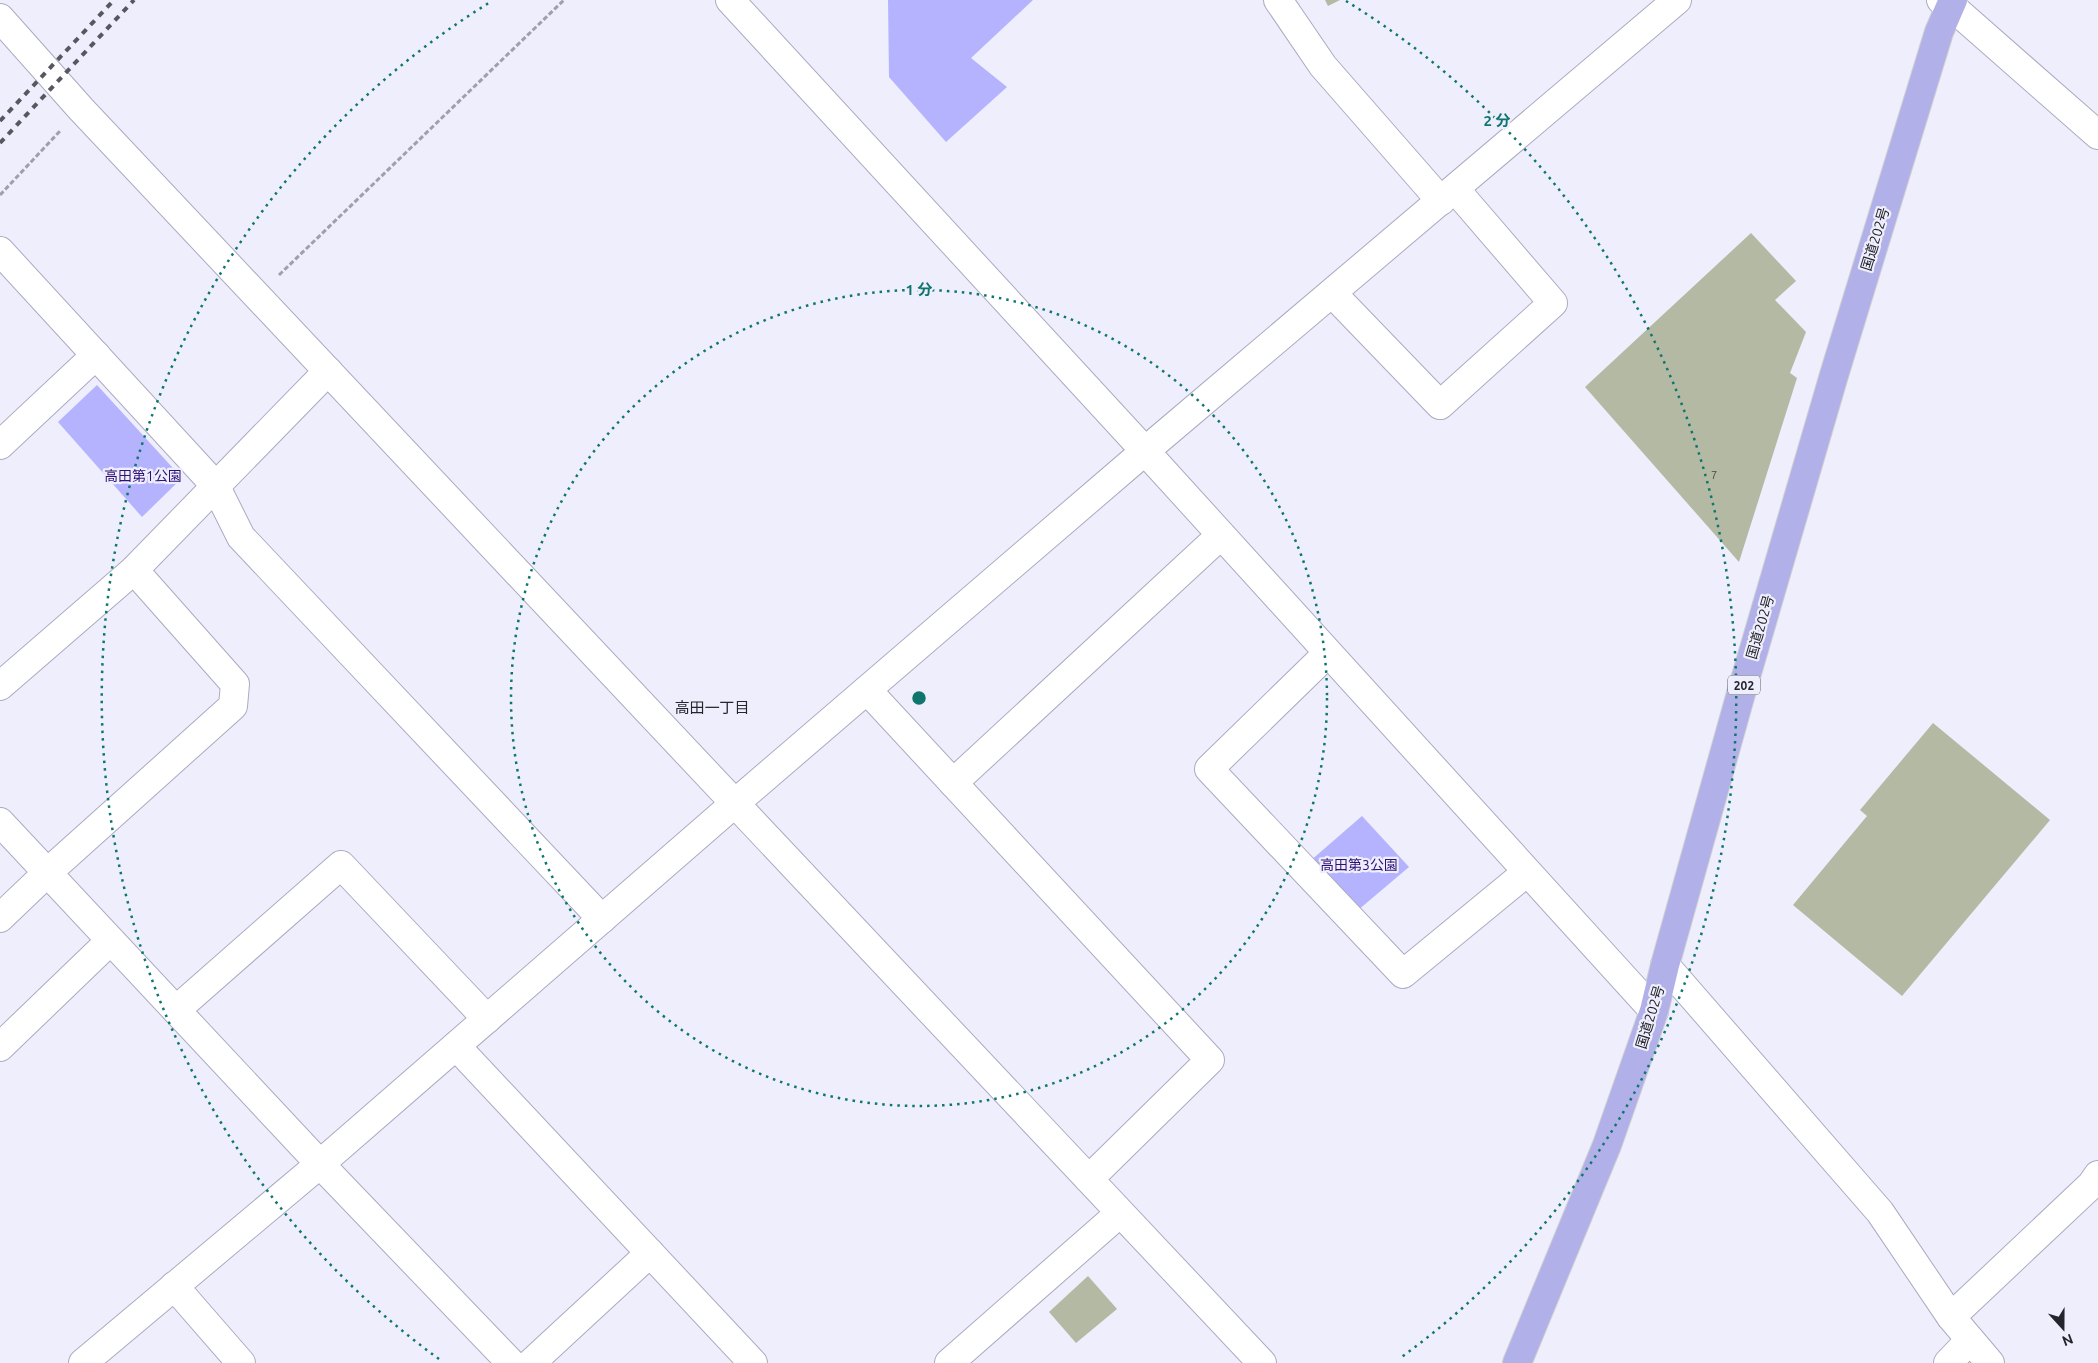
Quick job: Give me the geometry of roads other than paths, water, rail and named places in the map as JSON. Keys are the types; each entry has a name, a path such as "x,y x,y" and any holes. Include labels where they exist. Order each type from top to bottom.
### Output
{"highway":[{"name":"国道202号","path":"1517,1363 1607,1145 1654,1011 1665,965 1834,375 1948,2"}],"street":[{"path":"730,0 1145,451 1654,1011"},
{"path":"1278,0 1323,66 1553,303 1440,405 1332,294"},
{"path":"83,1363 320,1164 734,804 1145,451 1677,0"},
{"path":"1948,2 2098,135"},
{"path":"0,18 81,109 1262,1363"},
{"path":"0,251 215,485 241,537 602,919"},
{"path":"0,445 96,355"},
{"path":"0,686 134,570 328,371"},
{"path":"953,783 1221,535"},
{"path":"0,918 47,873 233,706 235,684 134,570"},
{"path":"1328,653 1209,769 1404,974 1527,872"},
{"path":"867,690 1210,1060 1089,1179"},
{"path":"0,822 320,1164 511,1363"},
{"path":"176,1010 341,865 487,1019"},
{"path":"0,1047 110,940"},
{"path":"1665,965 1880,1212 1951,1317 1990,1363"},
{"path":"456,1046 753,1363"},
{"path":"1951,1317 2096,1184"},
{"path":"961,1359 1120,1213"},
{"path":"531,1363 650,1253"},
{"path":"174,1286 241,1363"},
{"path":"1948,1363 1970,1340"}],"railway":[{"path":"0,121 114,0"},
{"path":"0,143 134,0"}],"district":[{"name":"高田一丁目","path":"712,707"}],"park label":[{"name":"高田第1公園","path":"143,476"},
{"name":"高田第3公園","path":"1359,865"}]}
